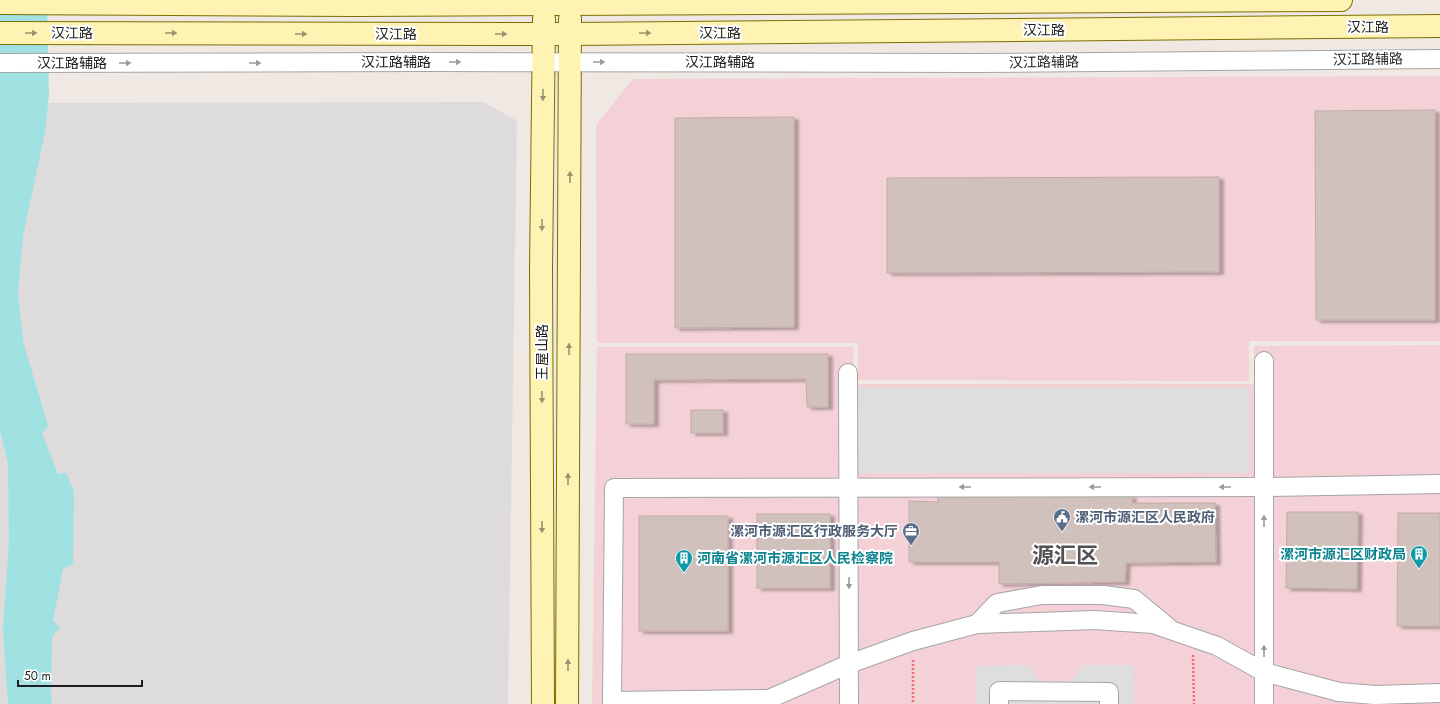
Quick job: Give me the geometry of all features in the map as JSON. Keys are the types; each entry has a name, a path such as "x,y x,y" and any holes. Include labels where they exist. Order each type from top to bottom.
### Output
{"street":[{"name":"汉江路","path":"0,3 356,5 544,2 1341,0"},
{"name":"王屋山路","path":"543,704 542,269 544,2"},
{"name":"王屋山路","path":"567,704 571,62 570,2"},
{"name":"汉江路","path":"0,33 570,34 1440,26"},
{"name":"汉江路辅路","path":"0,63 976,63 1440,59"},
{"path":"1264,361 1264,704"},
{"path":"848,373 849,704"},
{"path":"1440,484 1264,487 614,488 612,701 769,699 849,664 913,641 977,624 1095,620 1153,624 1217,646 1264,672 1339,692 1375,695 1440,694"},
{"path":"977,624 997,603 1042,595 1103,595 1134,600 1174,632"},
{"path":"999,704 999,691 1109,692 1110,704"}],"path":[{"path":"1193,638 1194,704"},
{"path":"913,641 913,704"}],"shaded area":[{"path":"1440,76 1440,341 1249,341 1249,381 858,380 858,343 597,343 596,125 633,79"},
{"path":"484,102 517,121 508,704 0,704 0,103"},
{"name":"漯河市源汇区人民政府","path":"1440,345 1440,704 592,704 597,347 853,347 854,384 1254,384 1254,346"},
{"path":"857,388 1249,388 1249,473 857,473"},
{"path":"1029,665 1038,681 1072,681 1082,665 1133,665 1134,704 976,704 976,666"}],"water":[{"path":"0,0 47,0 49,95 45,132 23,236 18,294 23,341 48,426 42,433 58,474 66,473 74,491 73,564 63,569 53,621 60,627 52,637 52,704 8,704 3,629 9,542 8,463 0,431"}],"building":[{"path":"1435,110 1435,320 1316,320 1315,111"},
{"path":"794,117 794,327 675,328 675,118"},
{"path":"1219,177 1219,272 887,273 887,178"},
{"path":"626,354 828,354 828,407 807,407 806,379 654,380 654,424 626,424"},
{"path":"691,410 723,410 723,433 691,433"},
{"name":"漯河市源汇区人民政府","path":"938,495 1132,496 1132,503 1215,503 1216,562 1126,563 1125,582 999,584 999,562 909,562 909,501 938,502"},
{"path":"1287,512 1358,512 1357,589 1286,588"},
{"name":"漯河市源汇区财政局","path":"1398,513 1440,513 1440,626 1397,626"},
{"path":"757,514 830,514 830,588 757,588"},
{"name":"河南省漯河市源汇区人民检察院","path":"639,516 728,516 728,631 639,631"}],"place":[{"name":"漯河市源汇区人民政府","path":"1062,532"},
{"name":"漯河市源汇区行政服务大厅","path":"911,546"},
{"name":"漯河市源汇区财政局","path":"1419,569"},
{"name":"河南省漯河市源汇区人民检察院","path":"684,573"}],"district":[{"name":"源汇区","path":"1065,555"}]}
